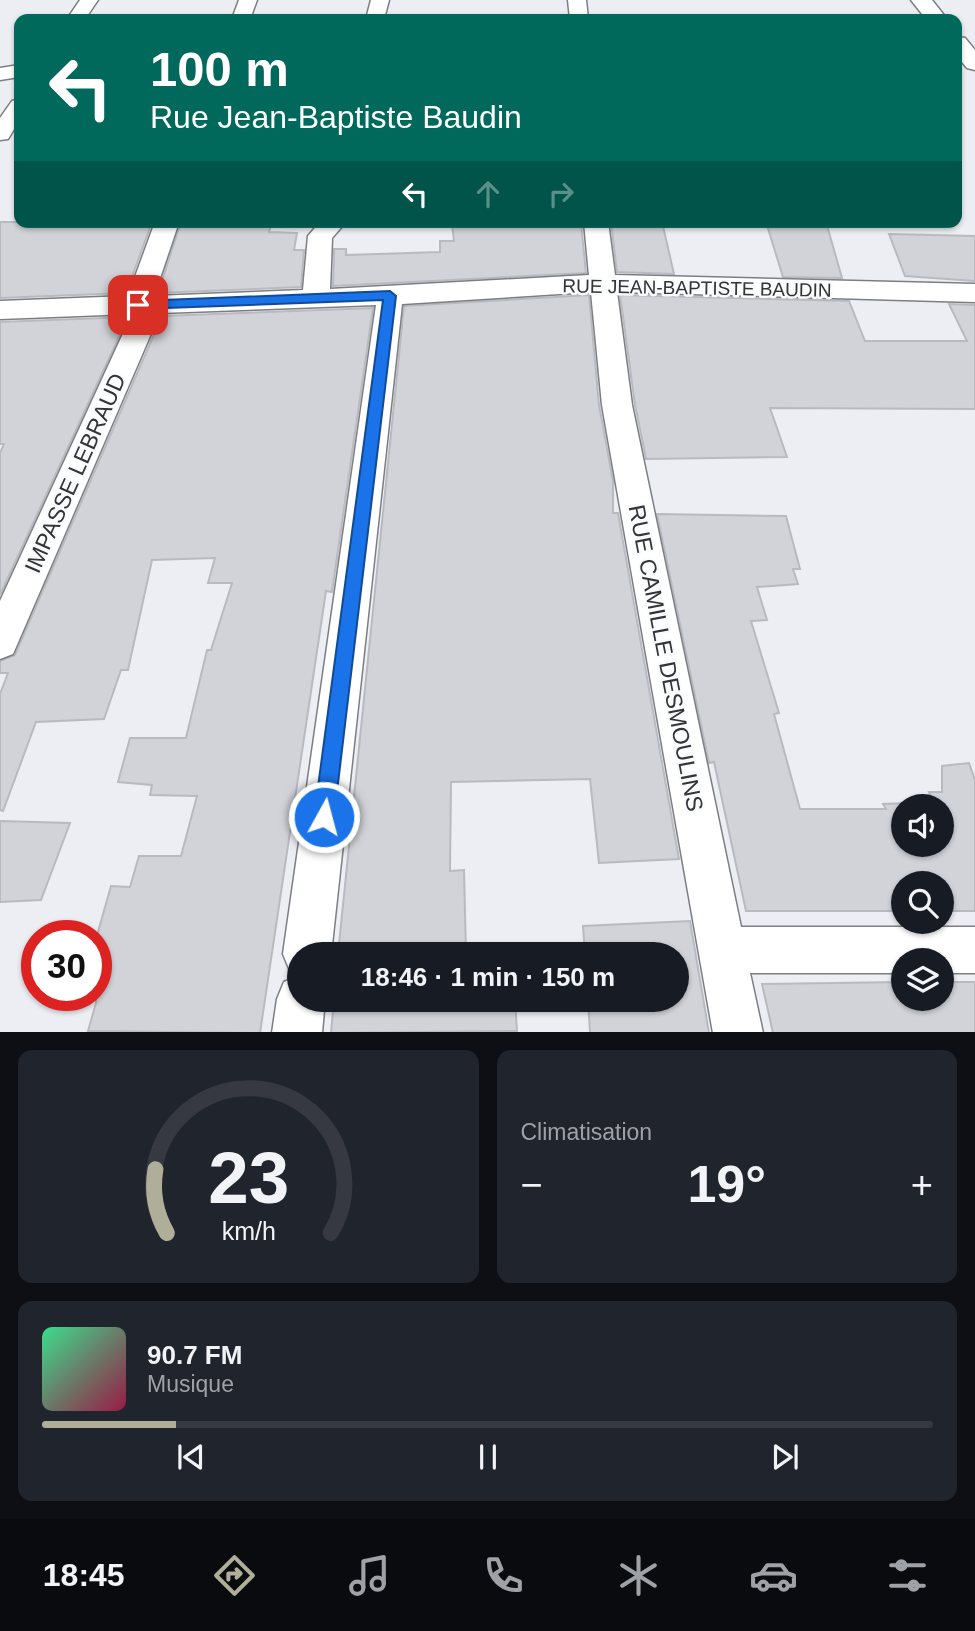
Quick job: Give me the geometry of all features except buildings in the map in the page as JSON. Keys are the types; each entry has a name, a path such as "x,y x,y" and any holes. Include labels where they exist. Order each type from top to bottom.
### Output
{"street":[{"path":"920,0 933,14"},
{"path":"962,49 975,63"},
{"path":"0,134 14,113"},
{"name":"IMPASSE LEBRAUD","path":"0,642 144,305 165,228"},
{"path":"316,298 320,236 328,228"},
{"name":"RUE CAMILLE DESMOULINS","path":"596,228 601,283 620,419 738,1032"},
{"name":"RUE JEAN-BAPTISTE BAUDIN","path":"0,310 390,296 601,283 975,293"},
{"path":"309,942 390,296"},
{"path":"722,950 975,950"},
{"path":"297,1032 299,1012"}],"route":[{"path":"138,305 390,296 324,817"}]}
